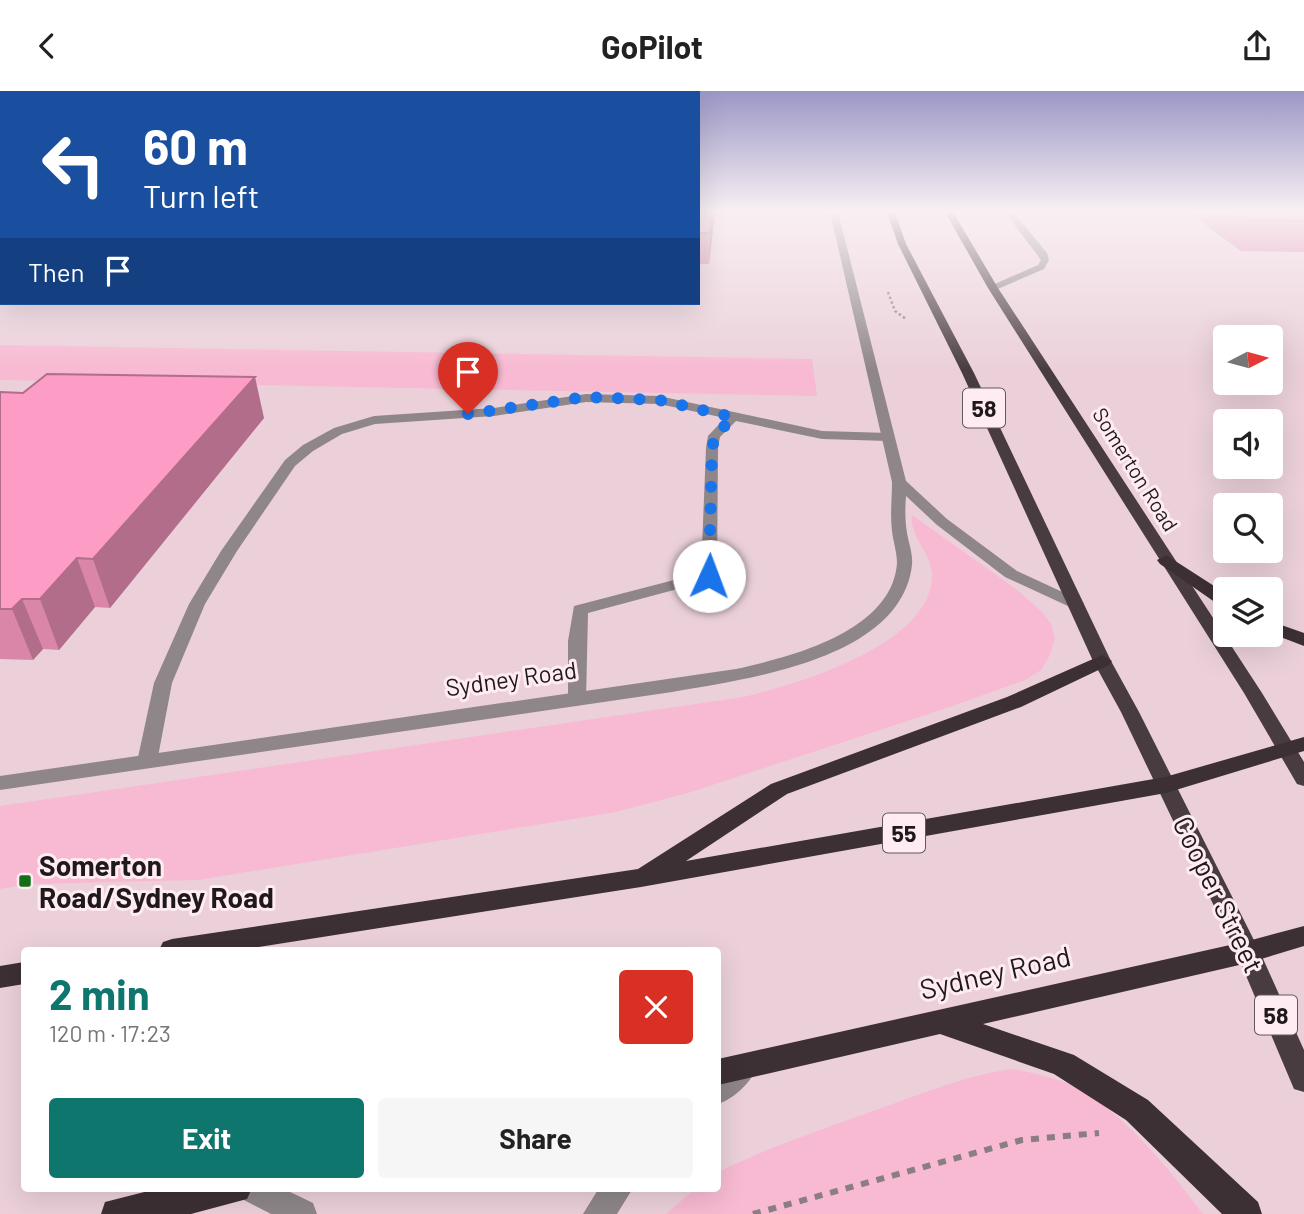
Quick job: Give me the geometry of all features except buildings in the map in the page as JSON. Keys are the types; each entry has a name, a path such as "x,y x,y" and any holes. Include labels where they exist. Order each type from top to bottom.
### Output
{"highway":[{"path":"1166,560 1213,593"},
{"path":"1283,631 1304,640"},
{"path":"641,878 779,789 1014,702 1102,661"},
{"name":"55","path":"192,947 641,878 1167,785 1296,746"},
{"name":"Sydney Road","path":"721,1071 1248,952 1304,936"},
{"path":"0,977 21,974"},
{"path":"937,1021 1064,1064 1074,1070 1136,1109 1246,1214"},
{"path":"117,1214 218,1192"}],"main road":[{"name":"58","path":"912,264 968,373 1102,661 1167,785"},
{"name":"Somerton Road","path":"979,264 1166,560 1296,746"},
{"path":"1296,746 1304,779"},
{"name":"Cooper Street","path":"1167,785 1248,952 1304,1080"}],"street":[{"path":"847,264 899,482 942,523 1011,574 1076,604"},
{"path":"993,288 1042,264"},
{"path":"147,762 163,684 197,604 290,463 308,448 338,431 374,420 494,412 586,397 659,400 822,435 888,437"},
{"path":"577,700 580,610 709,576 712,448 715,436 733,417"},
{"name":"Sydney Road","path":"0,783 577,700 756,671 806,656 853,635 881,613 897,592 905,565 899,528 899,482"},
{"path":"721,1089 748,1064"},
{"path":"259,1192 302,1214"},
{"path":"598,1214 615,1192"}],"path":[{"path":"753,1214 1023,1140 1109,1132"}],"shaded area":[{"path":"700,264 1304,264 1304,1214 0,1214 0,305 700,305"},
{"path":"0,345 812,359 817,396 0,380"},
{"path":"912,515 1016,589 1043,613 1051,624 1055,637 1050,655 1041,670 1025,680 944,709 688,793 616,812 198,880 32,884 0,889 0,806 743,697 825,672 884,643 908,624 924,603 932,579 932,570 914,531"},
{"path":"1014,1069 1047,1077 1086,1093 1142,1140 1203,1214 666,1214 691,1192 721,1192 721,1171 759,1154 948,1084"}],"place":[{"name":"Somerton Road/Sydney Road","path":"25,881"}],"route":[{"path":"468,414 586,397 659,400 733,417 715,436 712,448 709,576"}]}
